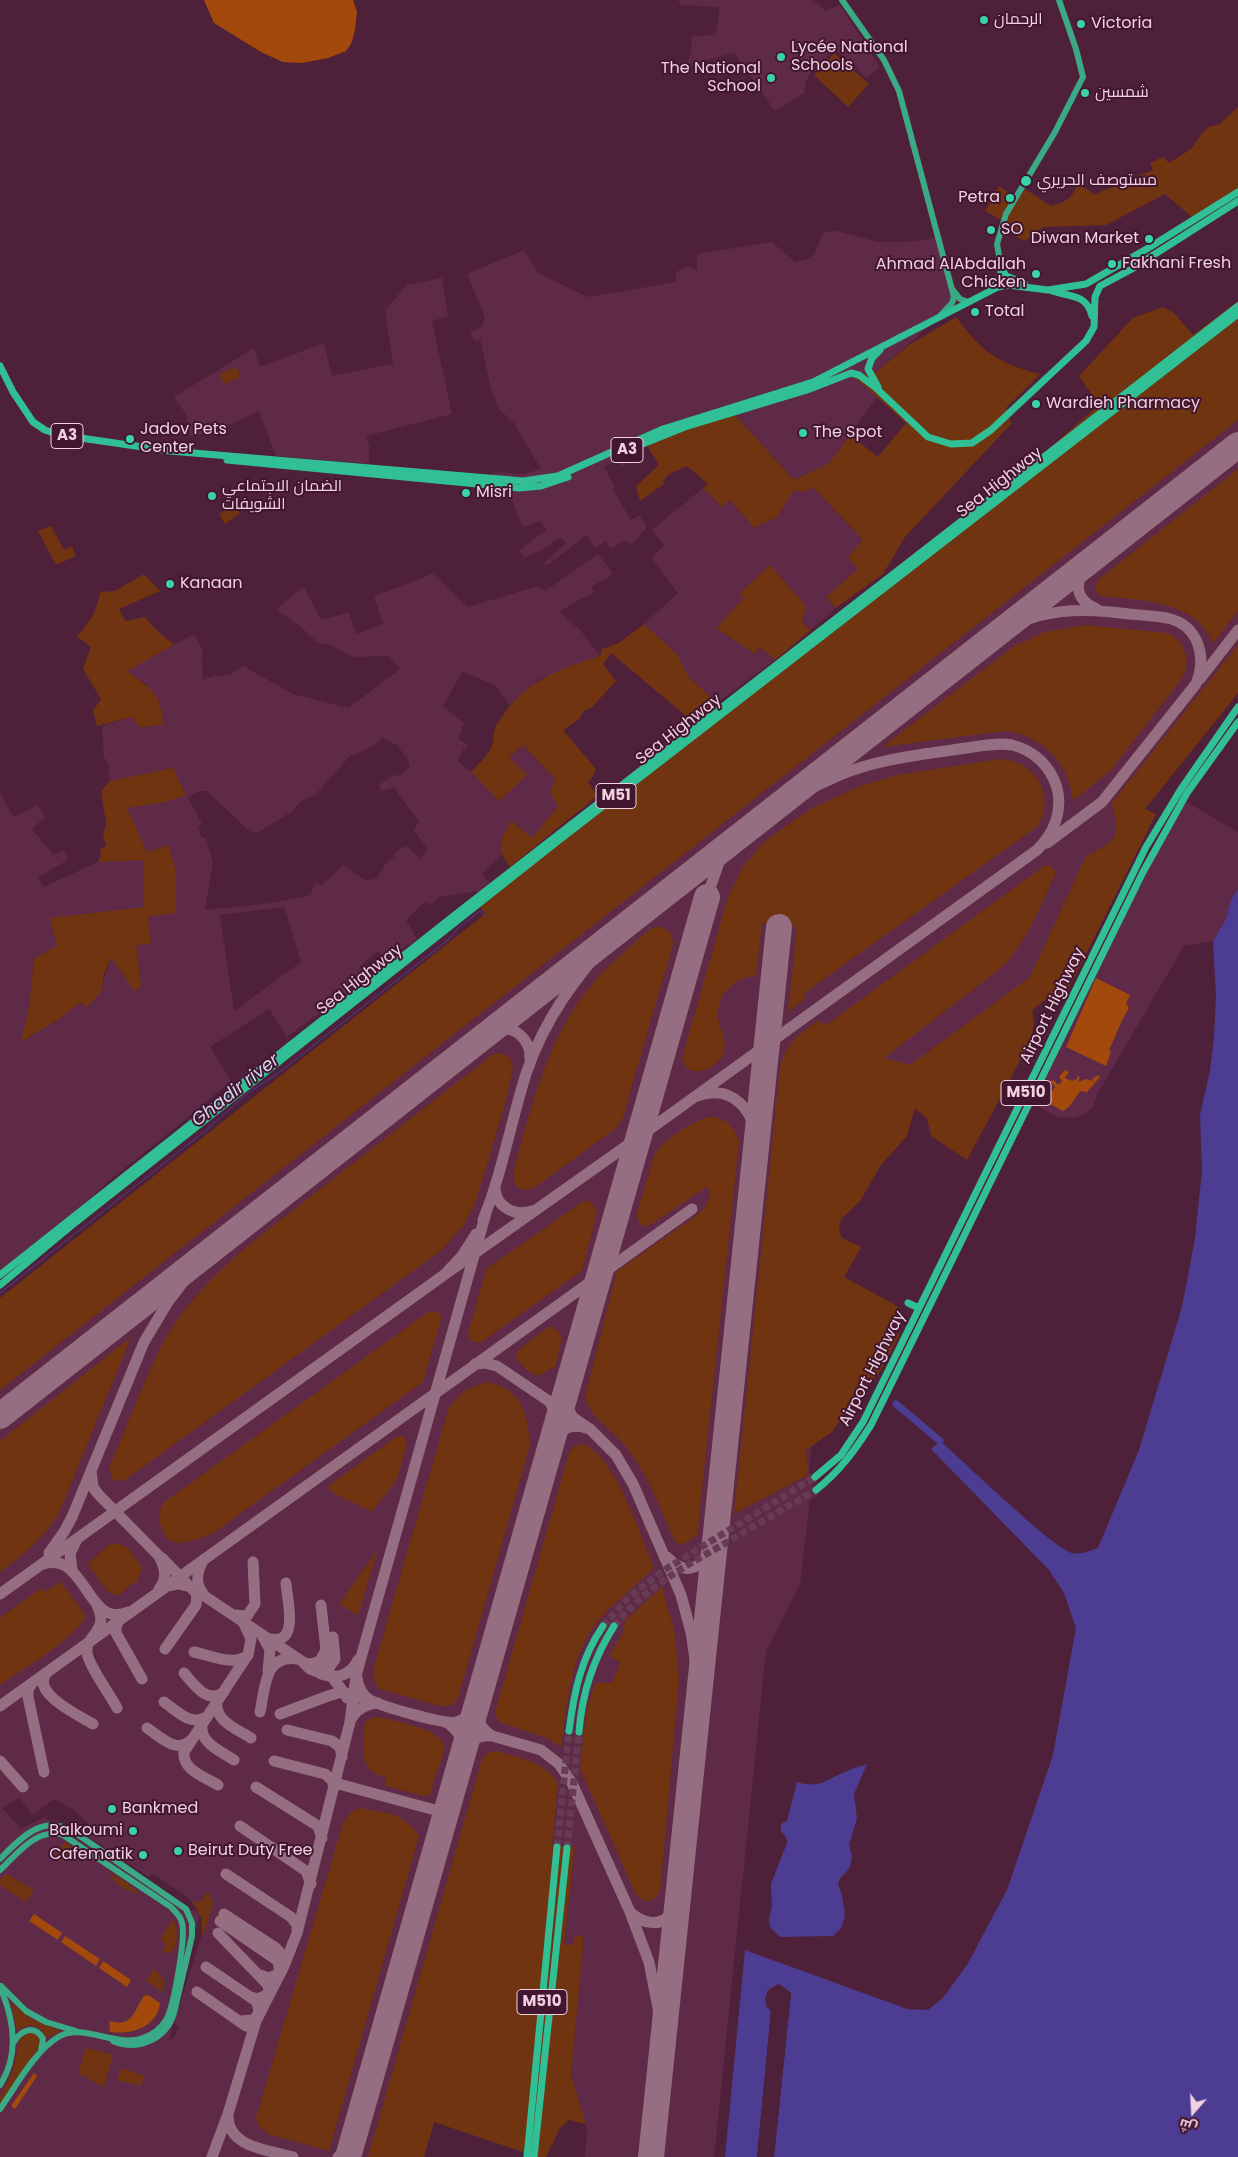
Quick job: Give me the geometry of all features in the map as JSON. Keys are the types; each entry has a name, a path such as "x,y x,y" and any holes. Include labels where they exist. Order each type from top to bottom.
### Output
{"highway":[{"name":"A3","path":"170,451 516,481 545,479 563,474 677,424 813,382 985,293 1008,285 1048,290 1086,284 1150,248 1238,192"},
{"path":"1094,326 1095,297 1100,286 1130,270 1238,202"},
{"path":"1001,267 1010,279 1037,288"},
{"path":"985,293 999,281 1001,267"},
{"path":"1048,290 1083,300 1090,308 1094,326"},
{"name":"Sea Highway","path":"0,1276 472,902 1238,306"},
{"name":"Sea Highway","path":"0,1285 71,1226 566,835 1238,314"},
{"name":"A3","path":"0,366 26,413 41,428 78,438 200,457 307,469 519,488 534,487 557,481 663,435 807,390 846,374 859,375 884,395 928,437 937,441 955,444 972,442 991,430 1072,356 1088,339 1094,326"},
{"path":"884,395 868,368 872,358 888,343"},
{"name":"Airport Highway","path":"814,1477 841,1455 863,1422 1146,847 1181,789 1238,708"},
{"name":"Airport Highway","path":"816,1490 848,1460 871,1425 1146,867 1187,792 1238,722"},
{"path":"908,1303 919,1308"},
{"path":"569,1731 574,1691 580,1672 585,1658 603,1626"},
{"path":"579,1732 582,1705 591,1669 598,1652 614,1626"},
{"name":"M510","path":"527,2157 557,1847"},
{"name":"M510","path":"534,2157 567,1848"}],"main road":[{"path":"842,0 884,60 894,79 952,289 953,302 939,317"},
{"path":"1001,267 998,239 1006,214 1055,132 1083,77 1076,49 1059,0"},
{"path":"952,289 960,299 968,302"},
{"path":"0,1859 37,1828 52,1825 65,1827 181,1904 190,1915 192,1936 170,2024 169,2036"},
{"path":"0,1870 35,1839 44,1834 59,1834 70,1838 171,1907 182,1920 184,1929 182,1947 172,2003 166,2020 157,2030 143,2038 110,2039"},
{"path":"0,1986 26,2011 46,2022 110,2039 124,2045 143,2044 158,2036 170,2024"},
{"path":"0,1986 12,2023 14,2042 6,2074 0,2085"},
{"path":"0,2109 38,2055 44,2041 37,2031 25,2030 14,2042"},
{"path":"38,2055 62,2035 79,2032"}],"shaded area":[{"path":"204,0 353,0 357,12 355,30 351,44 346,51 328,58 302,63 283,62 261,52 214,23"},
{"name":"Lycée National Schools","path":"678,0 813,0 825,11 840,5 880,67 866,78 853,63 834,49 812,71 806,81 804,93 775,111 734,53 686,65 691,54 692,36 715,35 719,18 719,7 681,5"},
{"path":"834,53 869,84 848,107 814,75"},
{"path":"1238,107 1238,191 1193,218 1165,194 1106,225 1043,227 1025,241 1003,230 1003,221 985,211 999,186 1018,199 1025,189 1051,206 1067,199 1077,185 1089,190 1093,195 1153,170 1150,163 1163,157 1169,163 1191,149 1203,132 1209,127 1220,124"},
{"path":"837,231 878,242 906,242 936,238 958,301 875,373 853,376 877,397 828,464 794,480 732,412 647,446 624,458 626,464 623,467 617,460 604,467 615,487 613,490 631,520 639,515 647,527 632,545 625,540 611,549 606,541 595,548 586,535 548,565 544,563 566,543 561,537 540,551 525,557 519,551 547,529 539,521 523,527 512,500 494,496 491,490 492,472 523,474 541,469 514,423 499,409 491,389 480,339 475,341 470,333 483,326 485,317 467,274 524,250 538,273 588,297 676,282 676,272 687,267 697,270 697,254 772,242 795,262 808,259 814,254 824,232"},
{"path":"442,278 448,316 432,321 452,414 366,436 369,445 369,464 276,456 259,411 212,433 190,436 186,414 174,397 254,348 260,367 324,343 332,376 393,364 385,310 407,285"},
{"path":"1238,301 1238,420 0,1390 0,1298 485,914 478,904 958,528 1099,405 1079,376 1133,318 1163,307 1174,313 1193,335"},
{"path":"956,317 983,348 1001,360 1040,374 1006,408 1011,424 905,537 883,574 836,608 826,597 858,569 848,557 863,540 814,488 799,493 798,489 793,492 777,517 754,528 730,500 722,507 703,488 708,484 687,466 669,474 663,481 664,484 640,501 636,486 659,465 647,446 732,412 794,480 828,464 850,435 878,457 906,423 853,376 875,373 909,345"},
{"path":"1238,319 1238,692 1145,809 1149,811 1058,996 1052,995 951,1065 836,1197 809,1472 817,1482 812,1485 819,1494 810,1500 800,1584 766,1651 714,2157 585,2157 587,2129 571,2075 584,1937 573,1945 564,1944 575,1847 552,1845 518,1827 424,2157 0,2157 0,1299","holes":["19,1798 33,1815 54,1799 75,1811 90,1825 85,1835 149,1877 152,1873 188,1898 199,1912 183,1908 44,1817 21,1829 2,1808","200,1913 203,1931 174,2023 179,2027 169,2041"]},
{"path":"236,367 241,377 224,384 219,374"},
{"path":"1238,469 1238,611 1213,643 1204,629 1193,618 1180,610 1149,601 1101,596 1097,593 1095,587 1098,580"},
{"path":"703,488 721,507 730,500 754,528 777,517 793,492 798,489 799,493 814,488 863,540 858,569 826,597 836,608 811,630 802,622 806,606 790,588 740,593 744,598 716,628 755,654 760,647 775,660 717,703 688,676 677,654 644,624 678,593 652,558 664,545 652,530"},
{"path":"235,505 240,513 225,524 219,514"},
{"path":"51,526 64,550 72,546 76,556 56,565 38,531"},
{"path":"598,554 613,574 591,587 594,593 560,612 581,631 600,656 540,679 509,705 497,687 462,672 443,706 464,723 458,739 468,745 466,749 464,748 458,761 499,801 509,757 523,745 556,780 558,806 532,838 511,822 500,841 502,855 482,874 490,883 479,891 439,897 430,905 424,902 406,920 417,939 385,961 378,951 359,967 367,978 287,1037 269,1009 210,1047 231,1081 112,1178 66,1222 0,1273 0,791 3,800 14,817 38,805 45,817 32,829 53,855 64,851 68,856 66,861 38,877 43,887 98,862 144,860 144,908 34,959 29,1008 22,1042 56,1021 81,1001 87,1008 104,980 111,956 135,991 141,984 136,945 151,943 148,917 169,845 147,853 127,807 165,802 186,795 172,769 110,781 108,764 104,757 102,726 132,717 149,686 126,671 194,634 203,651 203,680 214,676 230,675 243,666 293,694 348,708 400,669 388,656 353,657 333,646 318,643 302,628 276,609 304,587 321,620 349,613 356,634 383,624 374,596 432,573 468,607 538,586 545,591","holes":["382,738 397,745 408,760 410,767 400,775 392,776 379,785 382,791 395,787 398,794 419,821 414,831 428,849 420,858 406,846 393,854 394,857 384,866 377,878 366,881 343,865 322,885 314,882 311,895 272,903 205,910 213,862 206,838 202,838 198,828 202,824 188,797 200,791 207,791 251,832 259,832 294,810 301,801 315,795 352,754 354,756 376,744","284,907 301,962 234,1011 220,915"]},
{"path":"770,565 806,606 802,622 811,630 775,660 760,647 755,654 716,628 744,598 740,593"},
{"path":"145,575 160,591 119,609 125,621 145,617 154,628 174,645 127,671 148,687 157,698 163,725 139,727 132,717 97,726 93,711 101,699 83,669 91,647 77,636 92,616 100,592 115,591"},
{"path":"644,624 677,654 688,676 717,703 691,720 611,653 603,664 616,681 592,707 584,711 578,720 563,730 596,769 588,782 597,796 510,867 501,849 502,839 507,828 511,821 532,838 558,806 550,792 556,780 523,745 509,757 527,775 499,801 471,772 490,749 496,726 506,711 528,688 554,673 600,656 602,649 619,643"},
{"path":"1086,625 1167,633 1179,641 1187,660 1184,674 1180,681 1111,770 1073,801 1071,787 1066,775 1052,753 1030,738 1018,734 1004,731 882,747 1013,647 1044,632"},
{"path":"1238,645 1238,693 1145,809 1156,814 1064,998 1052,995 1032,1010 1034,1023 1031,1040 967,1160 931,1136 927,1119 915,1108 907,1136 881,1165 860,1201 841,1219 839,1229 842,1238 861,1247 844,1277 899,1307 888,1328 900,1334 880,1372 848,1408 832,1432 806,1450 808,1475 734,1514 780,1068 786,1052 794,1040 819,1020 826,1025 1044,866 1049,865 1056,872 1026,935 1010,958 1000,969 884,1058 910,1065 1030,977 1086,856 1103,847 1114,837 1116,824 1111,804"},
{"path":"1000,759 1012,761 1023,766 1032,772 1039,781 1045,803 1038,826 803,994 806,998 788,1012 797,927 762,923 756,976 748,977 734,984 720,1001 718,1017 725,1041 723,1055 714,1065 701,1071 689,1069 685,1065 682,1058 728,897 742,868 765,841 812,808 860,786 898,775"},
{"path":"173,768 186,795 165,802 127,808 147,852 169,845 176,872 176,913 148,917 151,944 136,945 141,984 135,992 111,957 104,975 101,992 86,1008 81,1002 56,1021 21,1042 29,1008 34,959 57,946 50,918 144,907 144,860 98,862 101,855 100,849 106,846 103,836 106,823 101,791 110,781"},
{"path":"1185,801 1238,832 1238,889 1231,900 1226,919 1213,941 1184,946 1098,1093 1092,1108 1075,1118 1057,1117 1032,1103 1138,884"},
{"path":"1238,889 1238,2157 774,2157 791,1993 779,1984 768,1990 766,2006 771,2010 757,2157 725,2157 745,1950 907,2009 928,2010 942,1999 967,1965 1007,1890 1053,1755 1076,1628 1064,1593 1049,1570 931,1449 940,1441 1028,1521 1063,1548 1072,1553 1079,1553 1098,1548 1139,1450 1182,1307 1195,1238 1202,1171 1200,1115 1210,1071 1214,1037 1216,997 1213,941 1226,919 1231,900"},
{"path":"656,927 669,931 673,944 622,1120 615,1129 534,1188 526,1190 519,1188 514,1182 513,1173 526,1125 542,1076 562,1030 574,1009 603,972 649,930"},
{"path":"1096,978 1130,995 1126,1003 1129,1008 1109,1050 1111,1052 1106,1066 1066,1047"},
{"path":"500,1053 508,1056 513,1068 504,1107 475,1204 463,1226 442,1250 125,1480 118,1481 112,1479 109,1468 160,1349 179,1318 214,1276 255,1240 492,1055"},
{"path":"1065,1070 1069,1072 1065,1078 1072,1081 1077,1079 1077,1076 1080,1077 1078,1082 1086,1079 1094,1081 1092,1079 1098,1075 1100,1077 1087,1092 1080,1091 1070,1106 1063,1111 1043,1100 1046,1100 1055,1087 1052,1083 1047,1083 1054,1080 1057,1084 1060,1084 1062,1081 1059,1077"},
{"path":"712,1117 730,1125 736,1132 739,1142 697,1536 681,1545 674,1540 652,1490 632,1455 624,1444 590,1410 585,1397 617,1271 697,1215 704,1209 709,1198 708,1186 649,1226 640,1225 636,1216 654,1156 663,1144 680,1131 697,1121"},
{"path":"589,1201 594,1205 597,1213 582,1271 480,1343 471,1341 468,1334 486,1269 582,1202"},
{"path":"428,1312 437,1312 442,1316 423,1382 212,1534 181,1543 174,1542 164,1534 160,1522 163,1503"},
{"path":"550,1326 556,1329 562,1337 555,1369 551,1368 540,1375 533,1374 517,1358 517,1351"},
{"path":"131,1337 59,1513 33,1546 0,1572 0,1441"},
{"path":"486,1382 508,1390 521,1404 525,1413 530,1445 458,1698 452,1705 443,1707 380,1689 375,1683 373,1671 449,1407 464,1391"},
{"path":"401,1436 405,1438 407,1443 397,1479 372,1512 333,1493 327,1487 396,1437"},
{"path":"581,1444 593,1449 604,1461 615,1478 625,1497 654,1568 606,1612 594,1626 585,1642 573,1675 561,1747 547,1738 502,1723 497,1719 495,1712 569,1453 574,1446"},
{"path":"117,1543 128,1548 142,1567 137,1582 133,1583 118,1596 107,1591 88,1565 109,1545"},
{"path":"378,1549 358,1615 339,1604"},
{"path":"61,1582 86,1616 70,1635 59,1644 0,1685 0,1618 41,1588 45,1592"},
{"path":"662,1587 675,1634 679,1680 660,1892 652,1900 646,1901 636,1895 580,1768 586,1713 595,1683 612,1683 620,1662 609,1656 623,1633 625,1620"},
{"path":"378,1717 418,1727 437,1736 442,1742 443,1754 432,1791 429,1795 424,1796 385,1786 386,1777 370,1770 366,1763 363,1748 365,1722"},
{"path":"497,1751 539,1765 553,1776 558,1783 552,1845 575,1847 564,1944 573,1945 575,1935 584,1937 571,2075 586,2124 569,2120 560,2128 546,2157 523,2157 523,2152 434,2122 424,2157 368,2157 482,1759 489,1752"},
{"path":"867,1764 854,1794 857,1819 849,1844 852,1857 851,1863 838,1884 842,1895 845,1916 841,1928 833,1936 780,1937 770,1927 769,1919 772,1906 771,1884 787,1843 786,1837 781,1831 781,1824 787,1821 797,1782 811,1785 817,1784 850,1769"},
{"path":"361,1808 396,1815 409,1824 419,1836 329,2151 268,2134 259,2126 256,2118 343,1823 351,1812"},
{"path":"65,1842 73,1848 64,1862 55,1856"},
{"path":"109,1873 120,1880 116,1874 140,1894 121,1887"},
{"path":"7,1874 34,1890 26,1902 0,1885 0,1879"},
{"path":"208,1891 213,1904 203,1936 201,1917 192,1900 199,1903"},
{"path":"34,1914 62,1933 58,1940 29,1921"},
{"path":"173,1919 177,1931 177,1940 172,1952 166,1953 163,1951 166,1945 160,1939"},
{"path":"65,1936 100,1959 96,1966 61,1942"},
{"path":"103,1961 131,1980 127,1987 99,1968"},
{"path":"154,1969 164,1980 163,1992 146,1981"},
{"path":"148,1995 160,2003 158,2011 149,2024 127,2032 110,2032 109,2021 123,2022 131,2018 144,1996"},
{"path":"11,2003 32,2019 61,2031 47,2038 39,2028 31,2025 17,2030"},
{"path":"27,2033 35,2033 41,2040 39,2047 0,2104 0,2096 13,2070 20,2039"},
{"path":"85,2049 113,2055 104,2087 78,2073"},
{"path":"121,2068 144,2076 141,2086 117,2080"},
{"path":"34,2073 37,2076 15,2109 11,2106"}],"pier":[{"path":"779,1984 791,1993 774,2157 772,2157 788,1994 779,1986 770,1992 767,1998 768,2005 773,2011 759,2157 757,2157 771,2011 766,2006 765,1998 768,1990"}],"waterway":[{"name":"Ghadir river","path":"0,1293 205,1131 248,1093 277,1074 448,940 459,927 480,911 485,916"},
{"path":"896,1404 940,1441"}],"taxiway":[{"path":"1092,559 1082,572 1078,586 1079,593 1083,599 1097,609"},
{"path":"975,651 1013,626 1030,619 1050,613 1084,610 1167,618 1187,627 1198,644 1201,663 1196,684 1102,802 1047,843"},
{"path":"1200,679 1238,630"},
{"path":"444,1275 1037,850 1048,836 1056,821 1059,797 1051,773 1034,755 1020,747 992,744 899,758 854,770 804,792 755,824"},
{"path":"707,897 724,848"},
{"path":"483,1220 496,1184 533,1054 552,1016 563,999 588,965 616,933"},
{"path":"481,1039 495,1030 509,1029 525,1040 530,1052 530,1059"},
{"path":"697,1096 710,1093 722,1094 732,1097 740,1103 752,1122 757,1145"},
{"path":"495,1185 498,1199 506,1208 518,1212 532,1211"},
{"path":"0,1706 692,1209"},
{"path":"212,2157 228,2114 256,2021 284,1966 297,1933 350,1722 356,1676 486,1213"},
{"path":"0,1594 444,1275 462,1256 476,1234"},
{"path":"49,1553 72,1517 144,1342 168,1302 188,1276 219,1244"},
{"path":"475,1364 485,1363 497,1366 590,1429 616,1455 633,1484 681,1595 691,1632 700,1694"},
{"path":"567,1389 566,1405 572,1416"},
{"path":"551,1404 556,1415 556,1425"},
{"path":"552,1441 567,1428 576,1426 586,1428"},
{"path":"91,1471 93,1487 98,1494 159,1556 165,1573 164,1581 159,1589"},
{"path":"72,1570 70,1554 77,1539"},
{"path":"667,1557 674,1564 682,1567 696,1567 707,1558 715,1542"},
{"path":"162,1558 197,1594 196,1605 165,1649"},
{"path":"204,1559 198,1577 199,1586 204,1595"},
{"path":"234,1615 247,1616 255,1604 253,1562"},
{"path":"43,1564 57,1563 69,1568 103,1610 114,1615 128,1612"},
{"path":"270,1639 279,1639 285,1635 289,1628 290,1620 286,1583"},
{"path":"167,1586 178,1584 191,1587 321,1674 342,1675 351,1670 358,1660"},
{"path":"97,1605 101,1621 87,1646 87,1652 95,1671 117,1708"},
{"path":"321,1605 326,1650"},
{"path":"120,1619 116,1626 116,1633 142,1679"},
{"path":"194,1652 229,1660 236,1660 248,1655 251,1639 244,1624"},
{"path":"263,1637 270,1650 268,1671"},
{"path":"333,1637 335,1659 328,1669 347,1698"},
{"path":"326,1650 328,1669 318,1672 310,1669 304,1663 311,1664 320,1661 326,1650"},
{"path":"218,1785 190,1768 184,1758 184,1752 247,1656"},
{"path":"260,1712 265,1684 272,1667 278,1662 287,1659 298,1659"},
{"path":"47,1672 43,1680 44,1687 50,1695 67,1709 93,1724"},
{"path":"184,1673 201,1692 207,1695 218,1695 224,1692"},
{"path":"357,1677 361,1690 370,1700 439,1721 461,1721 473,1710 479,1698 478,1720 483,1728 492,1736 483,1736 475,1739 464,1751"},
{"path":"32,1683 28,1690 28,1697 44,1772"},
{"path":"280,1714 342,1692 360,1697"},
{"path":"217,1701 217,1708 223,1719 233,1728 251,1738"},
{"path":"164,1702 189,1719 200,1720 206,1717"},
{"path":"350,1721 361,1708 378,1703"},
{"path":"447,1723 541,1750 559,1764 572,1783 630,1912 649,1962 658,2008 662,2051"},
{"path":"202,1724 202,1731 207,1741 217,1750 234,1760"},
{"path":"449,1724 461,1739 462,1751 458,1770"},
{"path":"147,1728 173,1745 185,1745 190,1741"},
{"path":"287,1730 332,1741 340,1747 342,1757"},
{"path":"0,1761 23,1787"},
{"path":"274,1761 325,1774 332,1780 334,1788"},
{"path":"335,1783 446,1813"},
{"path":"256,1787 318,1826 322,1838"},
{"path":"240,1826 306,1871 311,1884"},
{"path":"226,1874 291,1917 297,1925 297,1932"},
{"path":"630,1912 634,1916 650,1922 662,1921 667,1918 675,1905 681,1876"},
{"path":"224,1914 276,1948 283,1956 284,1966"},
{"path":"220,1921 278,1961 280,1973 269,1978 260,1975"},
{"path":"218,1933 268,1985 269,1994 257,1999 251,1997"},
{"path":"206,1967 256,2001 259,2009 257,2016 253,2020 240,2021"},
{"path":"197,1992 246,2026"},
{"path":"228,2116 230,2127 235,2135 243,2141 252,2146 293,2157"},
{"path":"338,2157 347,2149 354,2135"}],"runway":[{"path":"0,1416 1238,445"},
{"path":"348,2157 707,897"},
{"path":"651,2157 779,927"}],"tunnel":[{"path":"603,1626 628,1598 661,1572 815,1477"},
{"path":"614,1626 638,1601 665,1580 816,1490"},
{"path":"557,1847 569,1731"},
{"path":"567,1848 579,1732"}],"place":[{"name":"الرحمان","path":"984,20"},
{"name":"Victoria","path":"1081,24"},
{"name":"Lycée National Schools","path":"781,57"},
{"name":"The National School","path":"771,78"},
{"name":"شمسين","path":"1085,93"},
{"name":"مستوصف الحريري","path":"1026,181"},
{"name":"Petra","path":"1010,198"},
{"name":"SO","path":"991,230"},
{"name":"Diwan Market","path":"1149,239"},
{"name":"Fakhani Fresh","path":"1112,264"},
{"name":"Ahmad AlAbdallah Chicken","path":"1036,274"},
{"name":"Total","path":"975,312"},
{"name":"Wardieh Pharmacy","path":"1036,404"},
{"name":"The Spot","path":"803,433"},
{"name":"Jadov Pets Center","path":"130,439"},
{"name":"Misri","path":"466,493"},
{"name":"الضمان الاجتماعي الشويفات","path":"212,496"},
{"name":"Kanaan","path":"170,584"},
{"name":"Bankmed","path":"112,1809"},
{"name":"Balkoumi","path":"133,1831"},
{"name":"Beirut Duty Free","path":"178,1851"},
{"name":"Cafematik","path":"143,1855"}]}
